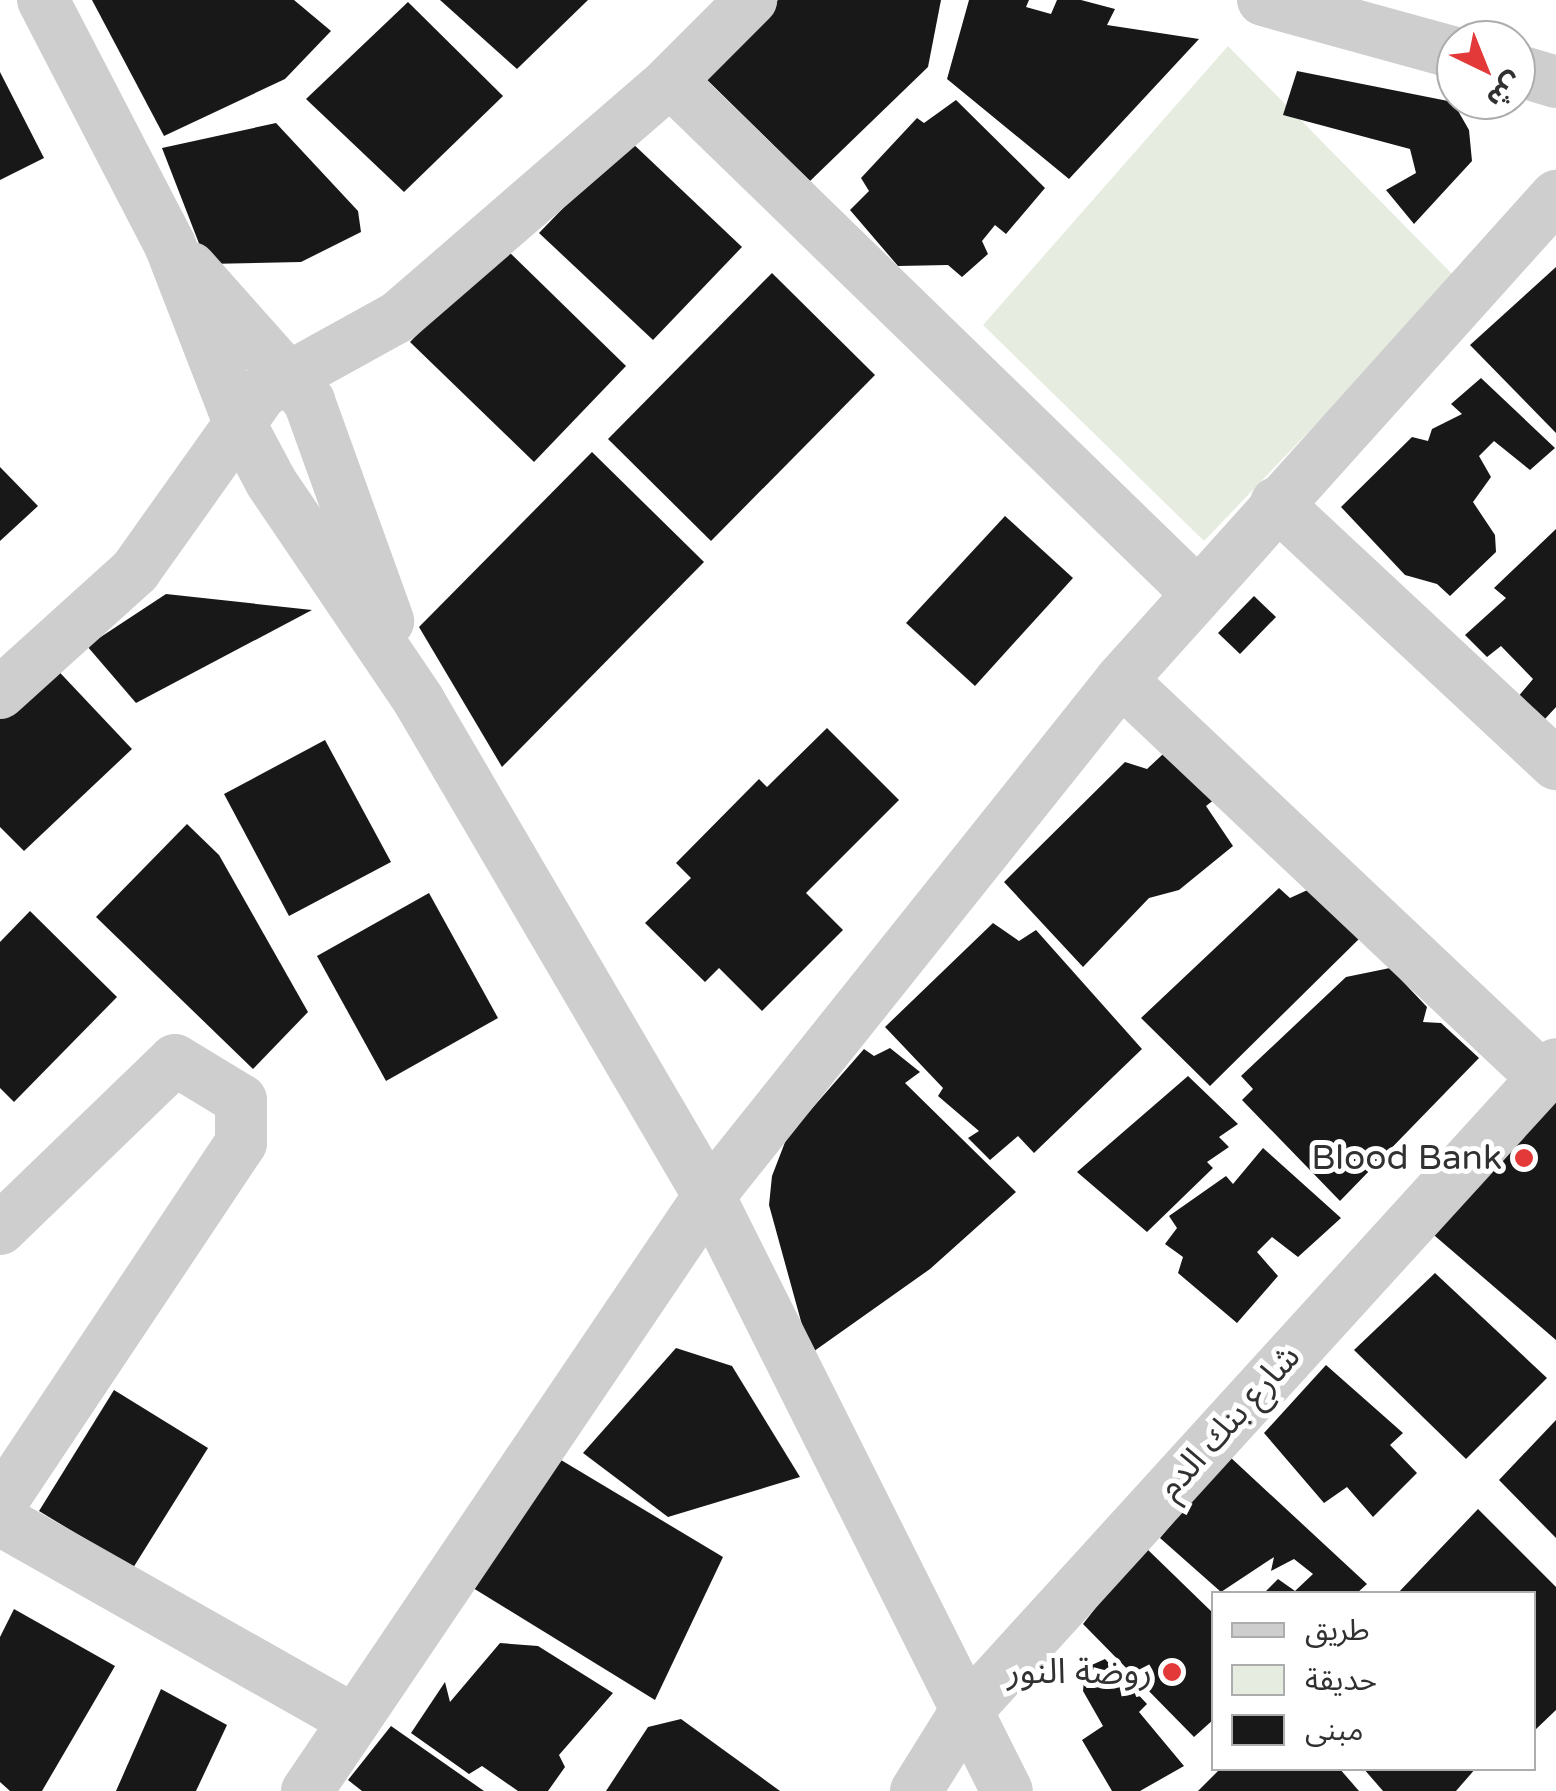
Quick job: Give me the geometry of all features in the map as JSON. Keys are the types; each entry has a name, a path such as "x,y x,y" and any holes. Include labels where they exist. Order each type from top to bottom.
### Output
{"street":[{"path":"43,0 170,245 237,418 304,536 419,701 709,1196 964,1714 1007,1791"},
{"path":"0,693 145,560 237,418 289,376 398,318 670,81 751,0"},
{"path":"1263,0 1436,48"},
{"path":"670,81 1198,594"},
{"path":"308,1791 350,1718 709,1196 1121,680 1276,503 1556,196"},
{"path":"170,245 289,376 336,463 419,701"},
{"path":"1276,503 1556,764"},
{"path":"1121,680 1550,1071"},
{"path":"0,1229 176,1060 242,1100 241,1143 0,1505"},
{"name":"شارع بنك الدم","path":"916,1791 964,1714 1550,1071"},
{"path":"0,1520 350,1718"}],"green space":[{"path":"1228,46 1456,278 1204,541 983,325"}],"building":[{"path":"92,0 294,0 331,31 285,79 164,136"},
{"path":"440,0 588,0 517,69"},
{"path":"778,0 941,0 928,67 810,181 697,70"},
{"path":"969,0 1029,0 1026,7 1051,14 1057,0 1081,0 1115,9 1107,25 1199,39 1069,179 947,79"},
{"path":"408,2 503,96 404,192 306,99"},
{"path":"1297,71 1436,99 1436,120 1463,120 1469,130 1472,161 1414,224 1386,190 1416,173 1410,149 1283,115"},
{"path":"0,72 44,158 0,180"},
{"path":"956,100 1045,188 1006,234 995,225 982,241 988,254 962,277 948,265 898,266 850,210 869,191 861,178 917,118 924,123"},
{"path":"276,123 358,211 361,232 301,262 207,264 162,148"},
{"path":"629,140 742,247 653,340 539,233"},
{"path":"503,246 626,366 534,462 410,342"},
{"path":"1556,267 1556,433 1470,345"},
{"path":"772,273 875,375 711,541 608,439"},
{"path":"1481,378 1555,448 1530,470 1494,441 1479,456 1491,477 1473,502 1495,535 1496,552 1450,596 1437,584 1405,575 1341,507 1412,437 1428,441 1432,429 1462,414 1451,404"},
{"path":"592,452 704,562 502,767 419,627"},
{"path":"0,467 38,506 0,541"},
{"path":"1005,516 1073,578 975,686 906,623"},
{"path":"1556,529 1556,707 1544,720 1517,698 1533,679 1501,646 1487,657 1465,635 1506,598 1494,588"},
{"path":"166,594 312,610 136,703 87,646"},
{"path":"1254,596 1276,617 1240,654 1218,633"},
{"path":"48,660 132,749 24,851 0,827 0,706"},
{"path":"827,728 899,800 806,893 843,930 762,1011 719,968 705,982 645,923 691,878 676,863 759,779 767,787"},
{"path":"325,740 391,862 289,916 224,794"},
{"path":"1176,742 1228,789 1206,806 1233,846 1179,890 1149,898 1083,967 1004,882 1125,762 1147,769"},
{"path":"187,824 219,855 308,1012 253,1069 96,917"},
{"path":"1325,882 1360,938 1210,1086 1141,1018 1279,888 1290,898"},
{"path":"429,893 498,1018 386,1081 317,956"},
{"path":"30,911 117,997 14,1102 0,1088 0,942"},
{"path":"993,923 1019,941 1036,930 1142,1049 1034,1153 1018,1136 990,1160 968,1138 979,1131 938,1096 943,1088 885,1027"},
{"path":"1390,968 1427,1007 1423,1022 1441,1023 1479,1058 1340,1201 1242,1100 1253,1089 1241,1076 1346,977"},
{"path":"890,1048 920,1072 905,1083 1016,1192 930,1269 810,1354 769,1205 772,1176 787,1137 864,1049 874,1056"},
{"path":"1188,1076 1238,1124 1219,1137 1229,1147 1207,1162 1213,1168 1147,1232 1077,1172"},
{"name":"Blood Bank","path":"1556,1085 1556,1340 1428,1230"},
{"path":"1263,1148 1341,1218 1298,1257 1272,1237 1257,1252 1278,1276 1237,1323 1178,1273 1183,1257 1165,1244 1177,1228 1169,1216 1226,1176 1233,1184"},
{"path":"1435,1273 1547,1378 1466,1459 1354,1350"},
{"path":"676,1348 732,1366 800,1477 668,1517 583,1453"},
{"path":"1326,1365 1403,1433 1390,1445 1417,1473 1373,1517 1347,1487 1324,1503 1264,1433"},
{"path":"114,1390 208,1448 133,1568 39,1511"},
{"path":"1556,1420 1556,1538 1499,1480"},
{"path":"1229,1456 1367,1584 1359,1591 1295,1591 1313,1574 1294,1559 1271,1571 1274,1557 1220,1591 1160,1538"},
{"path":"561,1460 723,1557 655,1700 473,1588"},
{"path":"1478,1509 1556,1587 1556,1710 1536,1729 1536,1591 1400,1591"},
{"name":"روضة النور","path":"1144,1546 1211,1611 1211,1722 1194,1737 1083,1624"},
{"path":"1278,1579 1295,1591 1266,1591"},
{"path":"14,1609 115,1666 42,1791 10,1791 0,1782 0,1637"},
{"path":"500,1643 538,1646 613,1693 559,1755 565,1767 548,1791 518,1791 482,1766 469,1774 411,1733 445,1682 450,1702"},
{"path":"1105,1659 1147,1704 1139,1712 1184,1766 1140,1791 1112,1791 1082,1740 1103,1726 1083,1691 1085,1668"},
{"path":"161,1689 227,1725 196,1791 116,1791"},
{"path":"681,1719 780,1791 606,1791 648,1727"},
{"path":"391,1726 484,1791 362,1791 348,1780"},
{"path":"1218,1771 1342,1771 1359,1791 1198,1791"},
{"path":"1366,1771 1473,1771 1456,1791 1383,1791"}],"place":[{"name":"Blood Bank","path":"1524,1158"},
{"name":"روضة النور","path":"1172,1672"}]}
